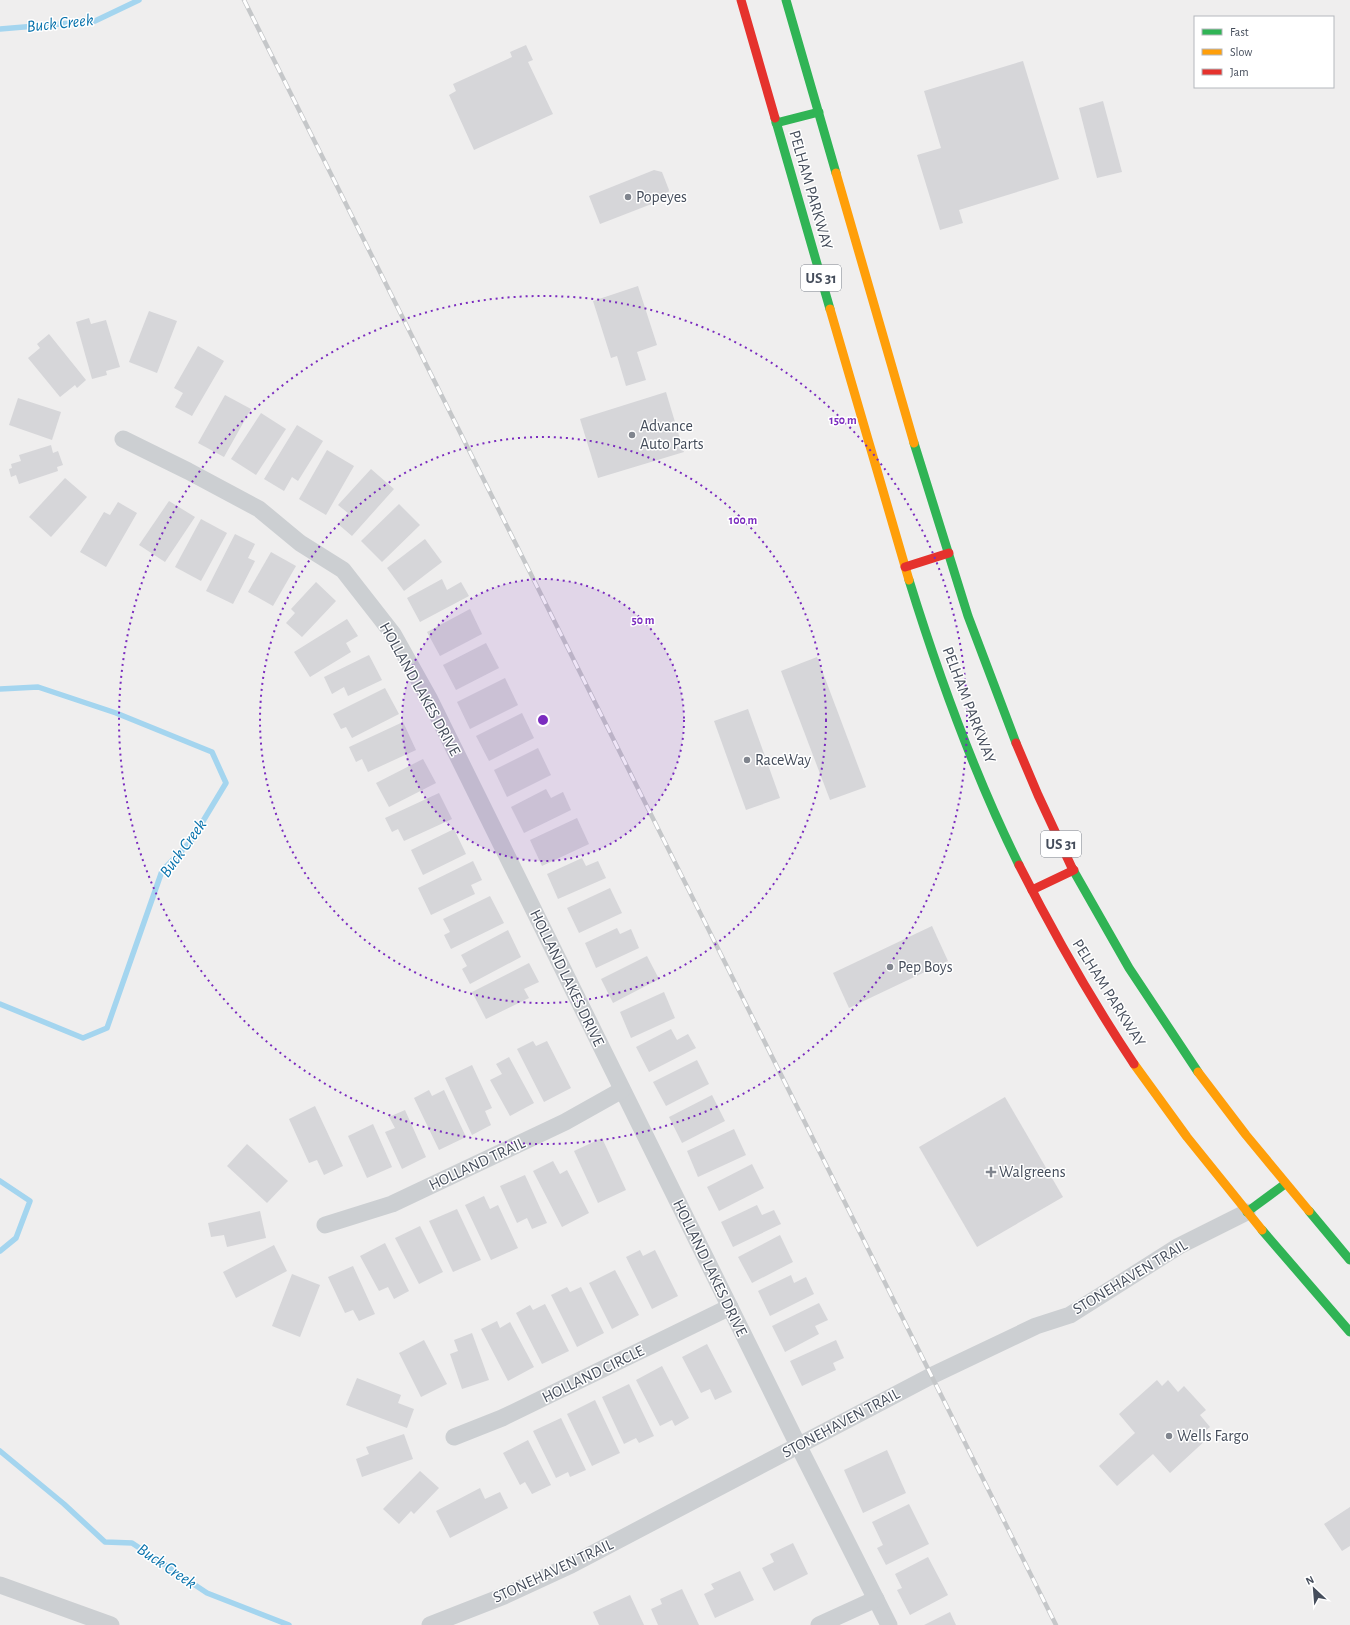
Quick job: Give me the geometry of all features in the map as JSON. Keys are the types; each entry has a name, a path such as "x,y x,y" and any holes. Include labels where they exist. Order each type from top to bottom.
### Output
{"main road":[{"name":"PELHAM PARKWAY","path":"741,0 906,567 942,681 966,745 993,807 1032,890 1063,949 1090,995 1144,1078 1186,1136 1247,1212 1350,1332"},
{"name":"PELHAM PARKWAY","path":"786,0 919,462 970,622 1008,724 1038,795 1074,870 1102,921 1168,1027 1211,1090 1286,1184 1350,1260"},
{"path":"776,123 819,112"},
{"path":"906,567 948,553"},
{"path":"1032,890 1074,870"},
{"path":"1247,1212 1286,1184"}],"street":[{"name":"HOLLAND LAKES DRIVE","path":"123,439 188,471 259,509 300,543 343,570 388,628 430,700 798,1445 889,1625"},
{"name":"HOLLAND TRAIL","path":"325,1225 392,1204 565,1122 622,1090"},
{"name":"STONEHAVEN TRAIL","path":"430,1625 504,1596 570,1565 930,1376 1036,1326 1070,1315 1179,1246 1247,1212"},
{"name":"HOLLAND CIRCLE","path":"454,1437 502,1418 730,1307"},
{"path":"0,1585 111,1625"},
{"path":"819,1625 876,1599"}],"building":[{"path":"526,45 533,60 528,62 553,114 474,150 449,95 456,91 453,84 512,57 510,52"},
{"path":"1023,61 1059,179 959,210 963,223 940,230 917,155 941,148 924,91"},
{"path":"1103,101 1122,172 1097,178 1079,108"},
{"name":"Popeyes","path":"654,170 662,172 669,190 667,198 600,224 589,196"},
{"path":"638,286 657,345 637,352 646,380 626,386 617,356 611,358 593,301"},
{"path":"149,311 177,321 157,373 129,362"},
{"path":"89,318 91,324 106,320 120,367 106,371 107,375 92,379 76,322"},
{"path":"49,334 86,380 77,388 75,385 60,397 28,358 40,348 37,344"},
{"path":"198,346 224,361 192,416 175,407 183,393 174,388"},
{"name":"Advance Auto Parts","path":"666,392 684,452 598,478 580,419"},
{"path":"225,395 251,409 224,457 198,443"},
{"path":"18,398 61,412 52,440 9,425"},
{"path":"261,413 286,429 256,475 231,459"},
{"path":"297,425 323,441 298,481 292,477 284,491 264,479"},
{"path":"51,445 53,453 58,451 63,465 57,467 58,471 19,484 16,475 11,477 9,469 12,468 11,464 21,461 19,455"},
{"path":"327,450 354,466 326,515 299,499"},
{"path":"371,469 394,489 352,536 338,524 348,513 338,505"},
{"path":"65,478 87,497 51,537 29,517"},
{"path":"169,501 195,517 165,562 139,545"},
{"path":"118,502 137,513 106,567 80,552 104,512 110,515"},
{"path":"399,504 420,525 382,562 361,541"},
{"path":"201,519 227,533 201,581 175,567"},
{"path":"235,534 255,544 248,558 255,561 233,604 206,591"},
{"path":"425,539 442,562 404,591 387,568"},
{"path":"271,552 296,566 273,606 248,592"},
{"path":"442,579 447,590 461,582 469,596 420,622 407,598"},
{"path":"316,582 336,601 302,637 286,623 295,613 291,609"},
{"path":"470,609 482,634 440,656 427,632"},
{"path":"347,619 358,636 346,643 351,652 310,677 294,652"},
{"path":"486,643 499,668 456,690 443,665"},
{"path":"369,655 382,680 348,696 344,687 332,694 324,677"},
{"name":"RaceWay","path":"817,657 866,787 830,800 781,671"},
{"path":"505,678 518,705 470,729 457,702"},
{"path":"385,688 399,714 352,738 346,727 341,729 333,714"},
{"name":"RaceWay","path":"748,709 780,798 746,810 714,721"},
{"path":"522,713 534,738 489,761 476,736"},
{"path":"403,722 416,750 368,772 362,759 356,762 349,747"},
{"path":"538,748 551,775 507,797 494,770"},
{"path":"423,759 436,783 389,807 376,783"},
{"path":"546,789 551,798 563,792 571,810 524,833 511,807"},
{"path":"439,793 452,819 404,841 398,829 392,832 385,818"},
{"path":"577,818 589,844 542,866 530,840"},
{"path":"454,829 466,854 423,875 411,850"},
{"path":"582,858 586,866 598,861 606,878 558,899 547,874"},
{"path":"473,861 482,880 471,885 475,894 431,915 418,888"},
{"path":"610,888 622,913 579,933 567,908"},
{"path":"490,896 504,923 451,949 444,935 450,932 443,919"},
{"name":"Pep Boys","path":"932,926 948,961 849,1008 833,973"},
{"path":"617,928 620,934 631,929 639,948 596,968 585,943"},
{"path":"508,930 521,957 470,984 462,969 467,966 461,955"},
{"path":"647,956 659,979 613,1003 601,979"},
{"path":"529,963 539,982 524,989 529,998 486,1019 472,992"},
{"path":"664,992 675,1018 631,1038 620,1012"},
{"path":"671,1029 677,1040 688,1034 696,1048 649,1072 636,1047"},
{"path":"533,1041 536,1046 547,1041 571,1088 544,1102 517,1049"},
{"path":"509,1057 534,1103 510,1116 490,1080 502,1074 496,1064"},
{"path":"697,1060 709,1084 666,1106 653,1082"},
{"path":"472,1065 492,1108 485,1111 491,1125 472,1135 445,1078"},
{"path":"429,1090 432,1096 444,1090 466,1137 439,1150 414,1098"},
{"path":"712,1095 725,1121 682,1143 669,1117"},
{"name":"Walgreens","path":"1005,1097 1063,1197 977,1247 919,1147"},
{"path":"315,1106 343,1166 324,1175 317,1160 309,1163 289,1119"},
{"path":"405,1110 426,1157 402,1169 385,1132 395,1128 389,1117"},
{"path":"373,1124 392,1167 367,1178 348,1136"},
{"path":"734,1129 746,1155 698,1177 687,1151"},
{"path":"602,1138 626,1190 598,1203 574,1151"},
{"path":"247,1144 288,1181 267,1203 227,1166"},
{"path":"553,1161 560,1174 567,1170 589,1213 562,1227 533,1171"},
{"path":"752,1164 764,1188 719,1211 707,1187"},
{"path":"525,1175 547,1223 532,1229 527,1218 517,1223 500,1186"},
{"path":"484,1196 490,1209 498,1205 518,1248 491,1260 465,1205"},
{"path":"757,1205 762,1215 774,1210 781,1224 733,1247 721,1222"},
{"path":"457,1209 481,1260 453,1272 429,1221"},
{"path":"260,1211 266,1238 227,1247 224,1235 211,1237 208,1223"},
{"path":"420,1226 443,1272 419,1284 395,1238"},
{"path":"780,1235 793,1262 752,1283 738,1257"},
{"path":"385,1243 409,1291 394,1299 388,1287 379,1291 360,1256"},
{"path":"274,1245 287,1271 236,1298 223,1272"},
{"path":"640,1250 643,1256 655,1250 678,1296 652,1309 626,1257"},
{"path":"353,1266 375,1314 359,1321 353,1310 345,1313 328,1277"},
{"path":"615,1270 639,1315 612,1329 589,1283"},
{"path":"292,1274 320,1285 300,1337 272,1326"},
{"path":"791,1275 794,1283 806,1277 814,1294 770,1316 758,1291"},
{"path":"567,1287 570,1292 581,1287 604,1333 577,1347 551,1295"},
{"path":"819,1303 828,1320 815,1326 819,1334 785,1352 772,1326"},
{"path":"545,1304 569,1351 542,1364 516,1313 530,1305 533,1310"},
{"path":"497,1321 500,1328 510,1322 534,1367 508,1381 481,1329"},
{"path":"472,1333 489,1380 462,1389 450,1354 458,1351 454,1340"},
{"path":"424,1340 447,1384 421,1397 399,1353"},
{"path":"836,1340 844,1358 833,1363 836,1370 802,1386 790,1361"},
{"path":"707,1344 732,1392 715,1400 710,1389 701,1393 682,1357"},
{"path":"662,1366 689,1418 675,1426 672,1420 660,1426 636,1380"},
{"path":"357,1378 401,1395 398,1403 414,1409 407,1428 346,1405"},
{"name":"Wells Fargo","path":"1157,1380 1162,1386 1168,1380 1178,1392 1184,1386 1206,1410 1200,1415 1210,1427 1203,1433 1208,1438 1170,1473 1153,1454 1117,1486 1099,1466 1135,1433 1119,1414"},
{"path":"629,1384 654,1436 639,1443 636,1438 624,1444 602,1397"},
{"path":"595,1400 620,1453 592,1466 567,1414"},
{"path":"561,1418 586,1470 570,1477 568,1472 556,1478 533,1431"},
{"path":"404,1434 413,1459 362,1477 356,1459 369,1454 366,1447"},
{"path":"528,1440 551,1485 532,1494 525,1482 520,1485 503,1453"},
{"path":"887,1450 906,1493 863,1513 844,1470"},
{"path":"420,1471 439,1488 414,1514 411,1511 399,1524 383,1509"},
{"path":"480,1488 485,1499 500,1492 508,1508 450,1538 436,1511"},
{"path":"909,1504 929,1544 886,1565 877,1548 883,1545 872,1522"},
{"path":"1350,1507 1350,1546 1342,1551 1324,1524"},
{"path":"793,1543 808,1574 774,1591 762,1568 774,1562 770,1554"},
{"path":"928,1557 948,1595 910,1615 897,1590 902,1588 895,1574"},
{"path":"740,1571 754,1600 715,1618 704,1594 714,1589 711,1584"},
{"path":"682,1589 699,1625 658,1625 651,1609 662,1604 660,1599"},
{"path":"630,1595 644,1625 599,1625 593,1612"},
{"path":"950,1612 956,1625 924,1625"}],"waterway":[{"name":"Buck Creek","path":"0,29 95,21 139,0"},
{"name":"Buck Creek","path":"0,689 38,687 116,713 212,752 226,783 191,841 162,871 107,1028 83,1038 0,1004"},
{"name":"Buck Creek","path":"0,1181 30,1201 16,1238 0,1251"},
{"name":"Buck Creek","path":"0,1451 64,1504 105,1542 132,1543 207,1593 289,1625"}],"railway":[{"path":"244,0 1056,1625"}],"traffic: fast":[{"path":"786,0 836,173"},
{"path":"776,123 819,112"},
{"path":"775,118 830,309"},
{"path":"914,443 968,616 1016,743"},
{"path":"909,580 958,725 987,796 1019,865"},
{"path":"1072,868 1129,968 1198,1072"},
{"path":"1247,1212 1285,1184"},
{"path":"1309,1211 1350,1260"},
{"path":"1262,1230 1350,1332"}],"traffic: slow":[{"path":"836,173 914,443"},
{"path":"830,309 909,580"},
{"path":"1134,1064 1187,1137 1262,1230"},
{"path":"1198,1072 1246,1135 1309,1211"}],"traffic: jam":[{"path":"741,0 775,118"},
{"path":"905,567 949,553"},
{"path":"1016,743 1072,868"},
{"path":"1019,865 1074,967 1134,1064"},
{"path":"1032,890 1074,870"}],"place":[{"name":"Popeyes","path":"628,197"},
{"name":"Advance Auto Parts","path":"632,435"},
{"name":"RaceWay","path":"747,760"},
{"name":"Pep Boys","path":"890,967"},
{"name":"Walgreens","path":"991,1172"},
{"name":"Wells Fargo","path":"1169,1436"}]}
